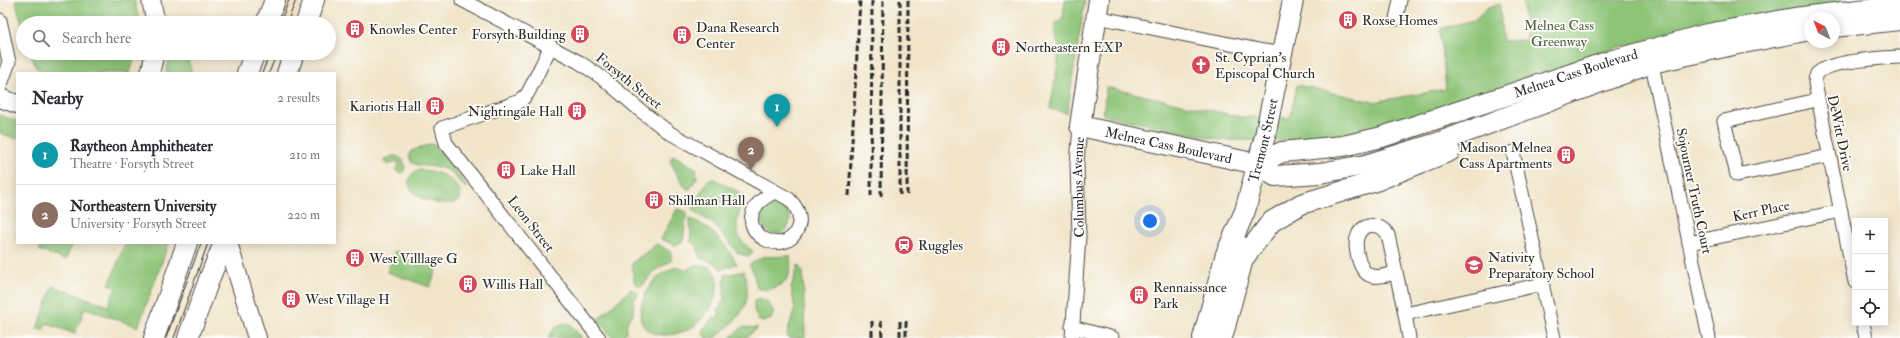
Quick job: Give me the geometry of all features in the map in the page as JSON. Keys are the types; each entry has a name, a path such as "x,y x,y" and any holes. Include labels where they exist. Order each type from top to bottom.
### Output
{"main road":[{"path":"269,16 275,0"},
{"path":"308,16 314,0"},
{"name":"Tremont Street","path":"1203,338 1226,254 1245,211 1257,164 1293,0"},
{"name":"Melnea Cass Boulevard","path":"1080,126 1257,164 1275,176 1320,173 1365,166 1437,143 1560,97 1650,56 1707,34 1828,13 1900,5"},
{"name":"Columbus Avenue","path":"1080,126 1098,9"},
{"path":"1840,26 1900,20"},
{"name":"Melnea Cass Boulevard","path":"1257,164 1282,152 1343,146 1382,137 1585,69 1650,56 1733,45 1804,31"},
{"path":"247,72 252,60"},
{"path":"287,72 292,60"},
{"path":"1243,259 1271,222 1301,204 1373,182 1420,164 1538,111 1560,97"},
{"name":"Tremont Street","path":"1222,338 1243,259 1245,211"},
{"path":"154,338 187,244"},
{"path":"188,338 224,244"}],"street":[{"path":"151,0 154,16"},
{"name":"Forsyth Street","path":"462,0 580,62 604,79 640,111 670,134 774,192"},
{"path":"1396,19 1400,0"},
{"path":"1098,9 1264,51 1282,54"},
{"path":"0,20 9,62 0,87"},
{"name":"Leon Street","path":"551,46 528,93 521,101 442,128 446,143 599,338"},
{"name":"Sojourner Truth Court","path":"1650,56 1709,338"},
{"name":"DeWitt Drive","path":"1852,267 1817,100 1815,83 1817,74 1828,67 1870,59 1900,57"},
{"path":"150,72 153,60"},
{"path":"0,98 16,104"},
{"path":"1817,100 1724,121 1737,175 1829,156"},
{"name":"Columbus Avenue","path":"1080,126 1077,164 1079,236 1072,333 1113,338"},
{"path":"1513,152 1554,338"},
{"name":"Kerr Place","path":"1689,243 1841,211"},
{"path":"228,244 257,338"},
{"path":"1396,273 1406,314 1408,338"},
{"path":"1406,314 1543,284"},
{"path":"1864,326 1866,338"}],"green space":[{"path":"15,0 134,0 138,16 20,16"},
{"path":"1065,0 1085,0 1067,113 1050,109 1057,72 1059,50 1054,28 1055,23 1063,18"},
{"name":"Melnea Cass Greenway","path":"1890,0 1730,20 1616,48 1493,93 1371,131 1299,141 1221,140 1103,115 1106,87 1241,117 1290,118 1297,85 1374,102 1446,89 1440,29 1477,19 1488,7 1500,4 1502,41 1526,40 1523,1"},
{"path":"33,60 134,60 130,72 46,72 36,68"},
{"path":"169,60 188,60 192,72 166,72"},
{"path":"0,115 16,121 16,139 0,133"},
{"path":"431,144 437,146 465,184 466,188 445,169 418,165 411,162 409,155 411,151"},
{"path":"673,155 697,169 696,173 698,176 689,190 683,185 670,161"},
{"path":"397,156 404,161 405,167 403,173 396,171 400,161 387,165 383,160"},
{"path":"417,170 431,171 452,181 457,186 460,193 460,200 452,203 441,204 421,197 413,192 409,185 410,178"},
{"path":"709,179 714,179 739,192 741,200 737,229 739,236 744,243 753,251 750,256 738,253 713,224 694,211 693,205"},
{"path":"776,206 786,210 790,220 786,230 776,234 766,230 762,220 766,210"},
{"path":"677,209 687,212 683,241 675,245 661,239"},
{"path":"690,219 705,226 718,237 737,264 721,269 715,263 700,258 697,246 691,242"},
{"path":"41,244 72,244 66,260 39,250"},
{"path":"125,244 169,244 138,327 85,308 75,334 46,323 43,331 37,329 53,286 108,306 116,287 109,285"},
{"path":"657,244 671,252 671,261 656,270 642,286 639,286 634,282 632,263"},
{"path":"395,251 438,265 430,287 387,272"},
{"path":"790,256 790,273 784,282 776,288 766,290 757,288 753,271 749,265 762,257"},
{"path":"695,265 708,267 716,274 718,285 715,299 707,312 696,324 681,332 664,335 653,333 646,329 640,314 649,287 661,274 675,267 686,270"},
{"path":"798,265 803,272 805,338 788,338 787,333 795,308 791,288"},
{"path":"744,271 747,283 747,293 746,302 743,309 732,323 715,338 706,338 703,334 703,329 714,317 717,318 720,312 718,310 726,296 724,296 725,275"},
{"path":"631,289 638,293 636,298 634,298 633,314 627,322 626,333 620,338 612,338 598,319"},
{"path":"759,298 768,302 774,312 771,319 763,322 758,320 754,309 754,300"},
{"path":"564,323 570,324 582,338 548,338 556,326"},
{"path":"743,327 758,328 745,338 730,338"}],"tram line":[{"path":"283,16 289,0"},
{"path":"290,16 296,0"},
{"path":"262,72 267,60"},
{"path":"269,72 274,60"},
{"path":"166,338 201,244"},
{"path":"174,338 208,244"}],"railway":[{"path":"849,196 860,0"},
{"path":"871,196 872,0"},
{"path":"881,196 883,0"},
{"path":"900,0 900,195"},
{"path":"907,195 908,0"},
{"path":"872,321 872,338"},
{"path":"881,321 882,338"},
{"path":"900,321 900,338"},
{"path":"906,321 906,338"}],"place":[{"name":"Roxse Homes","path":"1348,20"},
{"name":"Knowles Center","path":"355,29"},
{"name":"Forsyth Building","path":"580,34"},
{"name":"Dana Research Center","path":"682,35"},
{"name":"Northeastern EXP","path":"1001,47"},
{"name":"St. Cyprian's Episcopal Church","path":"1201,65"},
{"name":"Kariotis Hall","path":"435,106"},
{"name":"Nightingale Hall","path":"577,111"},
{"name":"Raytheon Amphitheater","path":"777,127"},
{"name":"Madison Melnea Cass Apartments","path":"1566,155"},
{"name":"Lake Hall","path":"506,170"},
{"name":"Northeastern University","path":"751,170"},
{"name":"Shillman Hall","path":"654,200"},
{"name":"Ruggles","path":"904,245"},
{"name":"West Villlage G","path":"355,258"},
{"name":"Nativity Preparatory School","path":"1474,265"},
{"name":"Willis Hall","path":"468,284"},
{"name":"Rennaissance Park","path":"1139,295"},
{"name":"West Village H","path":"291,299"}]}
